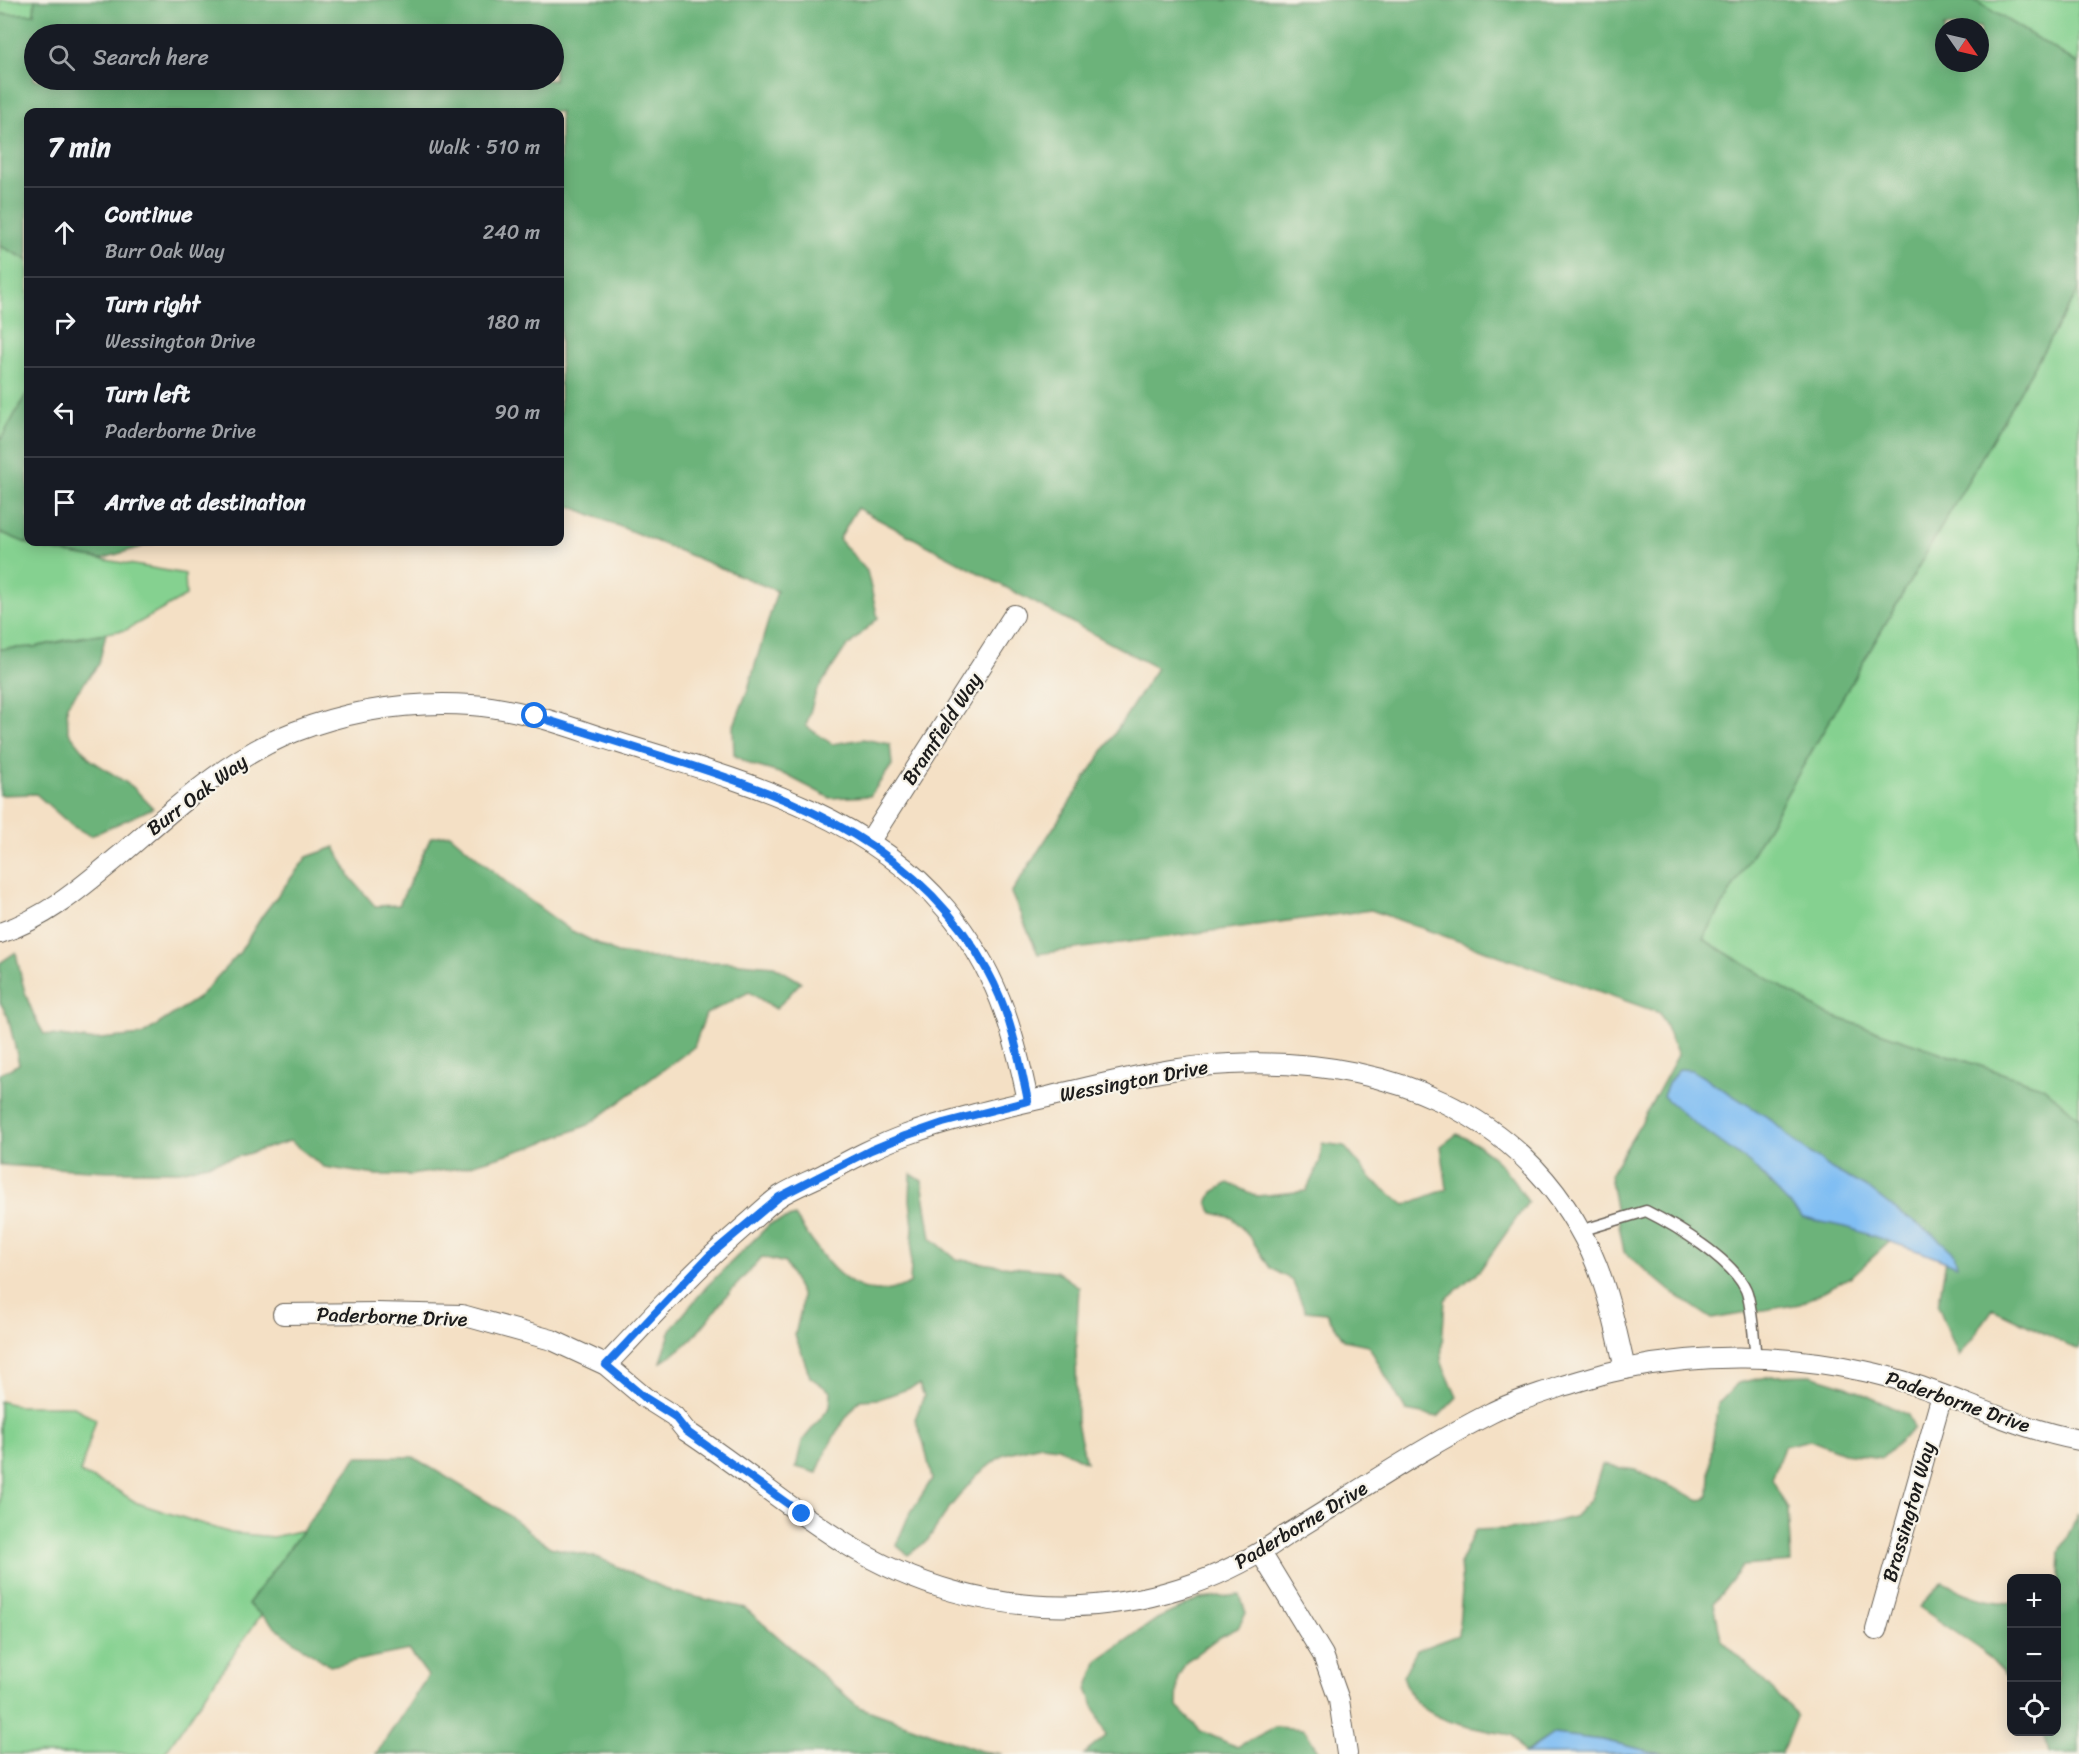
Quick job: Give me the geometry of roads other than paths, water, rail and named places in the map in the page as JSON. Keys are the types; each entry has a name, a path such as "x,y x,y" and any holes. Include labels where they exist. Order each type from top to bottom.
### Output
{"street":[{"name":"Bramfield Way","path":"869,842 1014,615"},
{"name":"Burr Oak Way","path":"0,933 33,920 75,894 181,803 234,763 292,732 332,719 402,705 432,703 473,705 535,716 736,780 819,814 869,842 919,880 946,909 989,972 1005,1007 1017,1047 1028,1101"},
{"name":"Wessington Drive","path":"606,1365 709,1256 779,1197 871,1150 943,1123 1028,1101 1170,1070 1227,1064 1298,1065 1379,1077 1440,1100 1479,1122 1513,1148 1539,1174 1575,1222 1592,1254 1605,1290 1625,1369"},
{"name":"Paderborne Drive","path":"283,1314 376,1313 462,1316 552,1340 606,1365 644,1397 674,1416 686,1431 846,1544 888,1567 934,1587 970,1597 1040,1607 1099,1606 1172,1591 1217,1573 1261,1553 1285,1536 1493,1412 1543,1393 1625,1369 1678,1361 1756,1359 1817,1362 1912,1383 2019,1425 2079,1440"},
{"name":"Brassington Way","path":"1876,1630 1942,1395"},
{"path":"1261,1553 1323,1655 1338,1700 1347,1754"}],"lane":[{"path":"1580,1231 1646,1211 1711,1252 1737,1274 1747,1292 1756,1359"}],"water":[{"path":"1679,1069 1692,1070 1769,1118 1795,1142 1832,1169 1869,1189 1934,1235 1954,1253 1957,1266 1849,1228 1803,1218 1752,1165 1690,1120 1663,1096 1669,1082"},
{"path":"1553,1734 1602,1740 1661,1754 1524,1754"}]}
